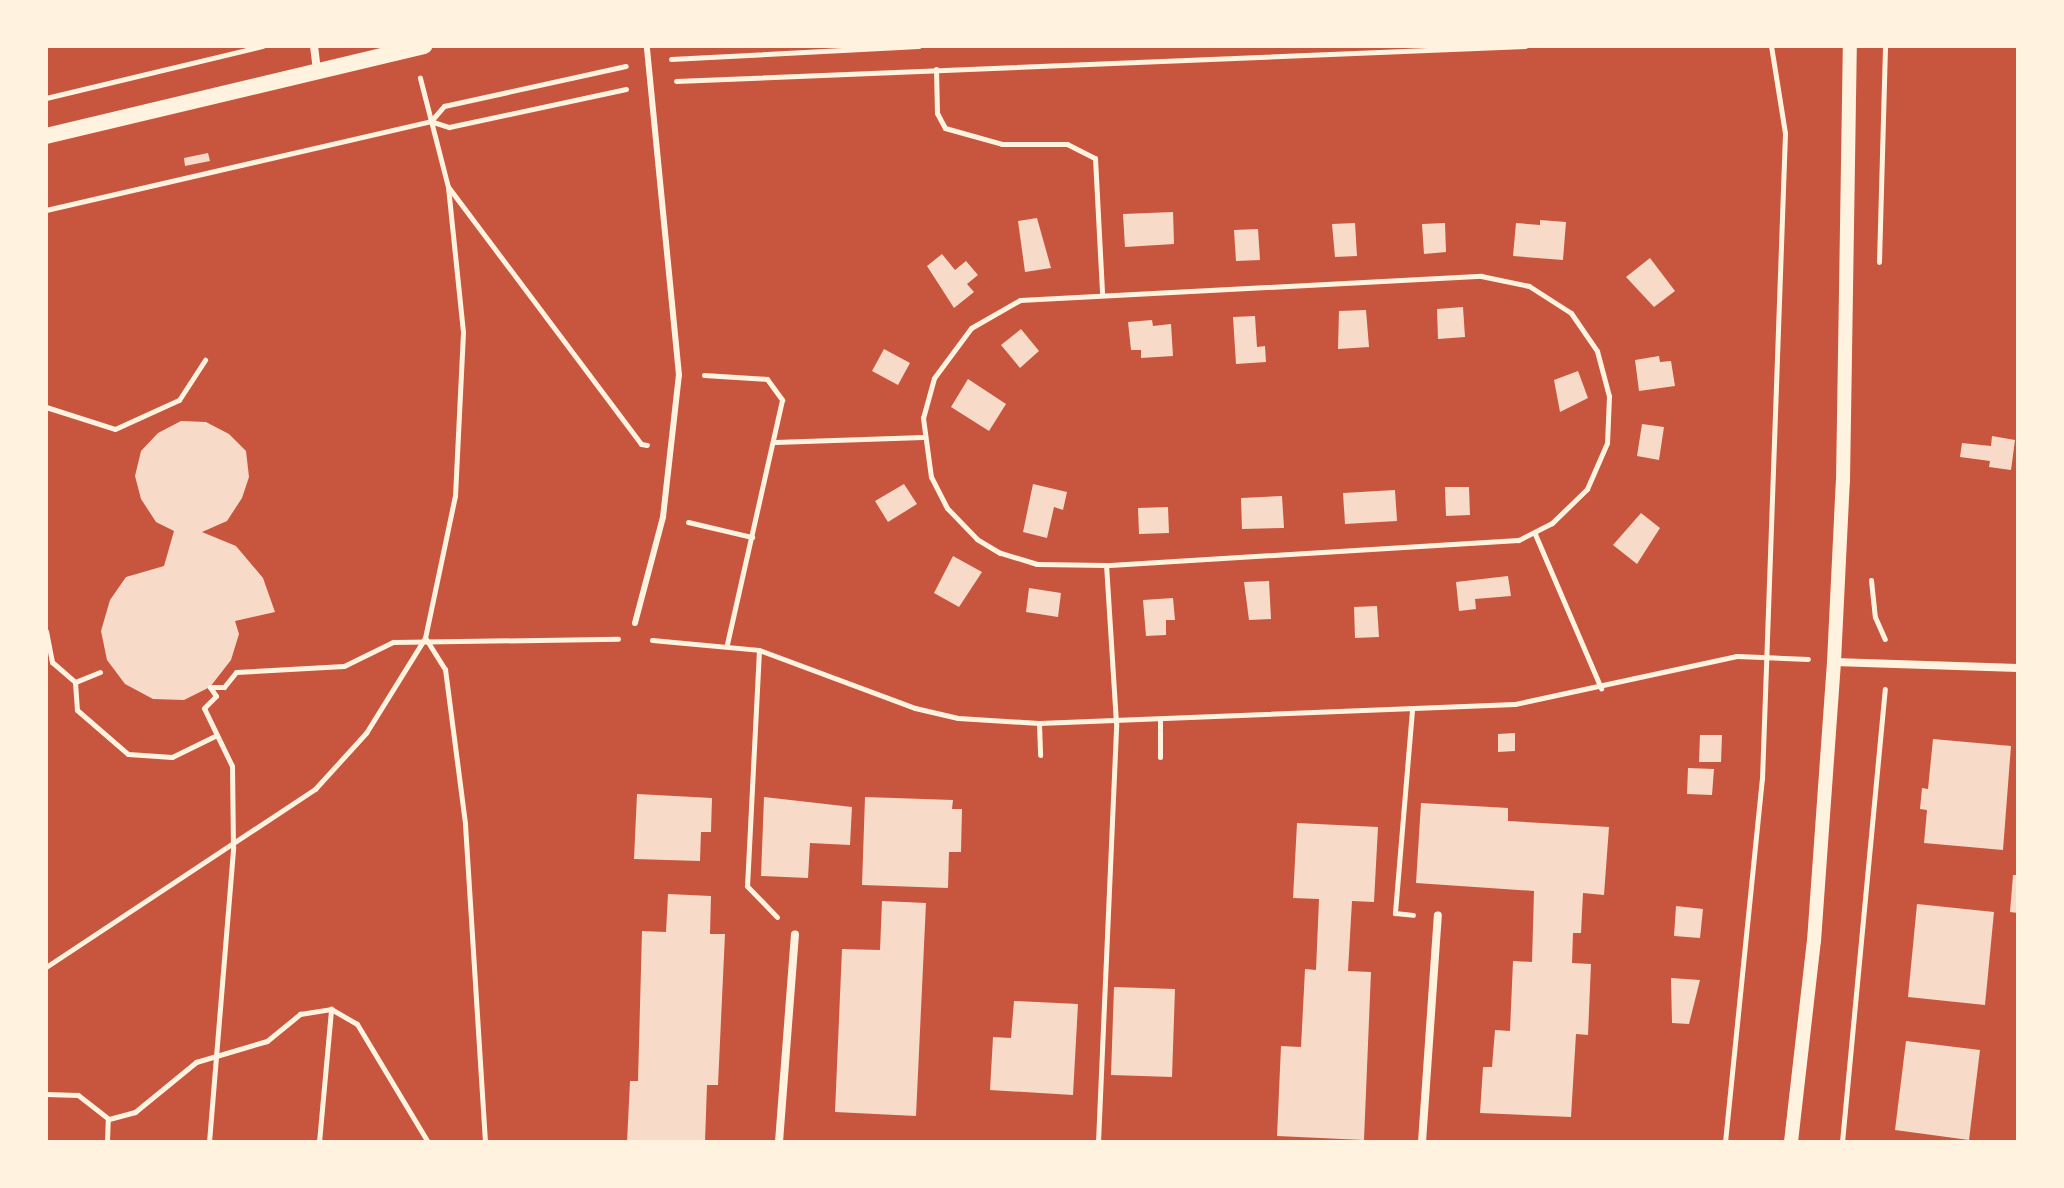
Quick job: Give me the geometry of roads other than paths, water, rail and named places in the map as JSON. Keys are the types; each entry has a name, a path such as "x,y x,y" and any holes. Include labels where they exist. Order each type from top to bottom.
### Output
{"main road":[{"path":"46,136 419,47"}],"street":[{"path":"314,46 317,71"},
{"path":"1791,1142 1814,941 1834,662 1843,481 1850,46"},
{"path":"1834,662 2018,668"},
{"path":"1422,1142 1438,916"},
{"path":"779,1142 795,935"}],"lane":[{"path":"635,623 663,517 679,375 647,46"}]}
